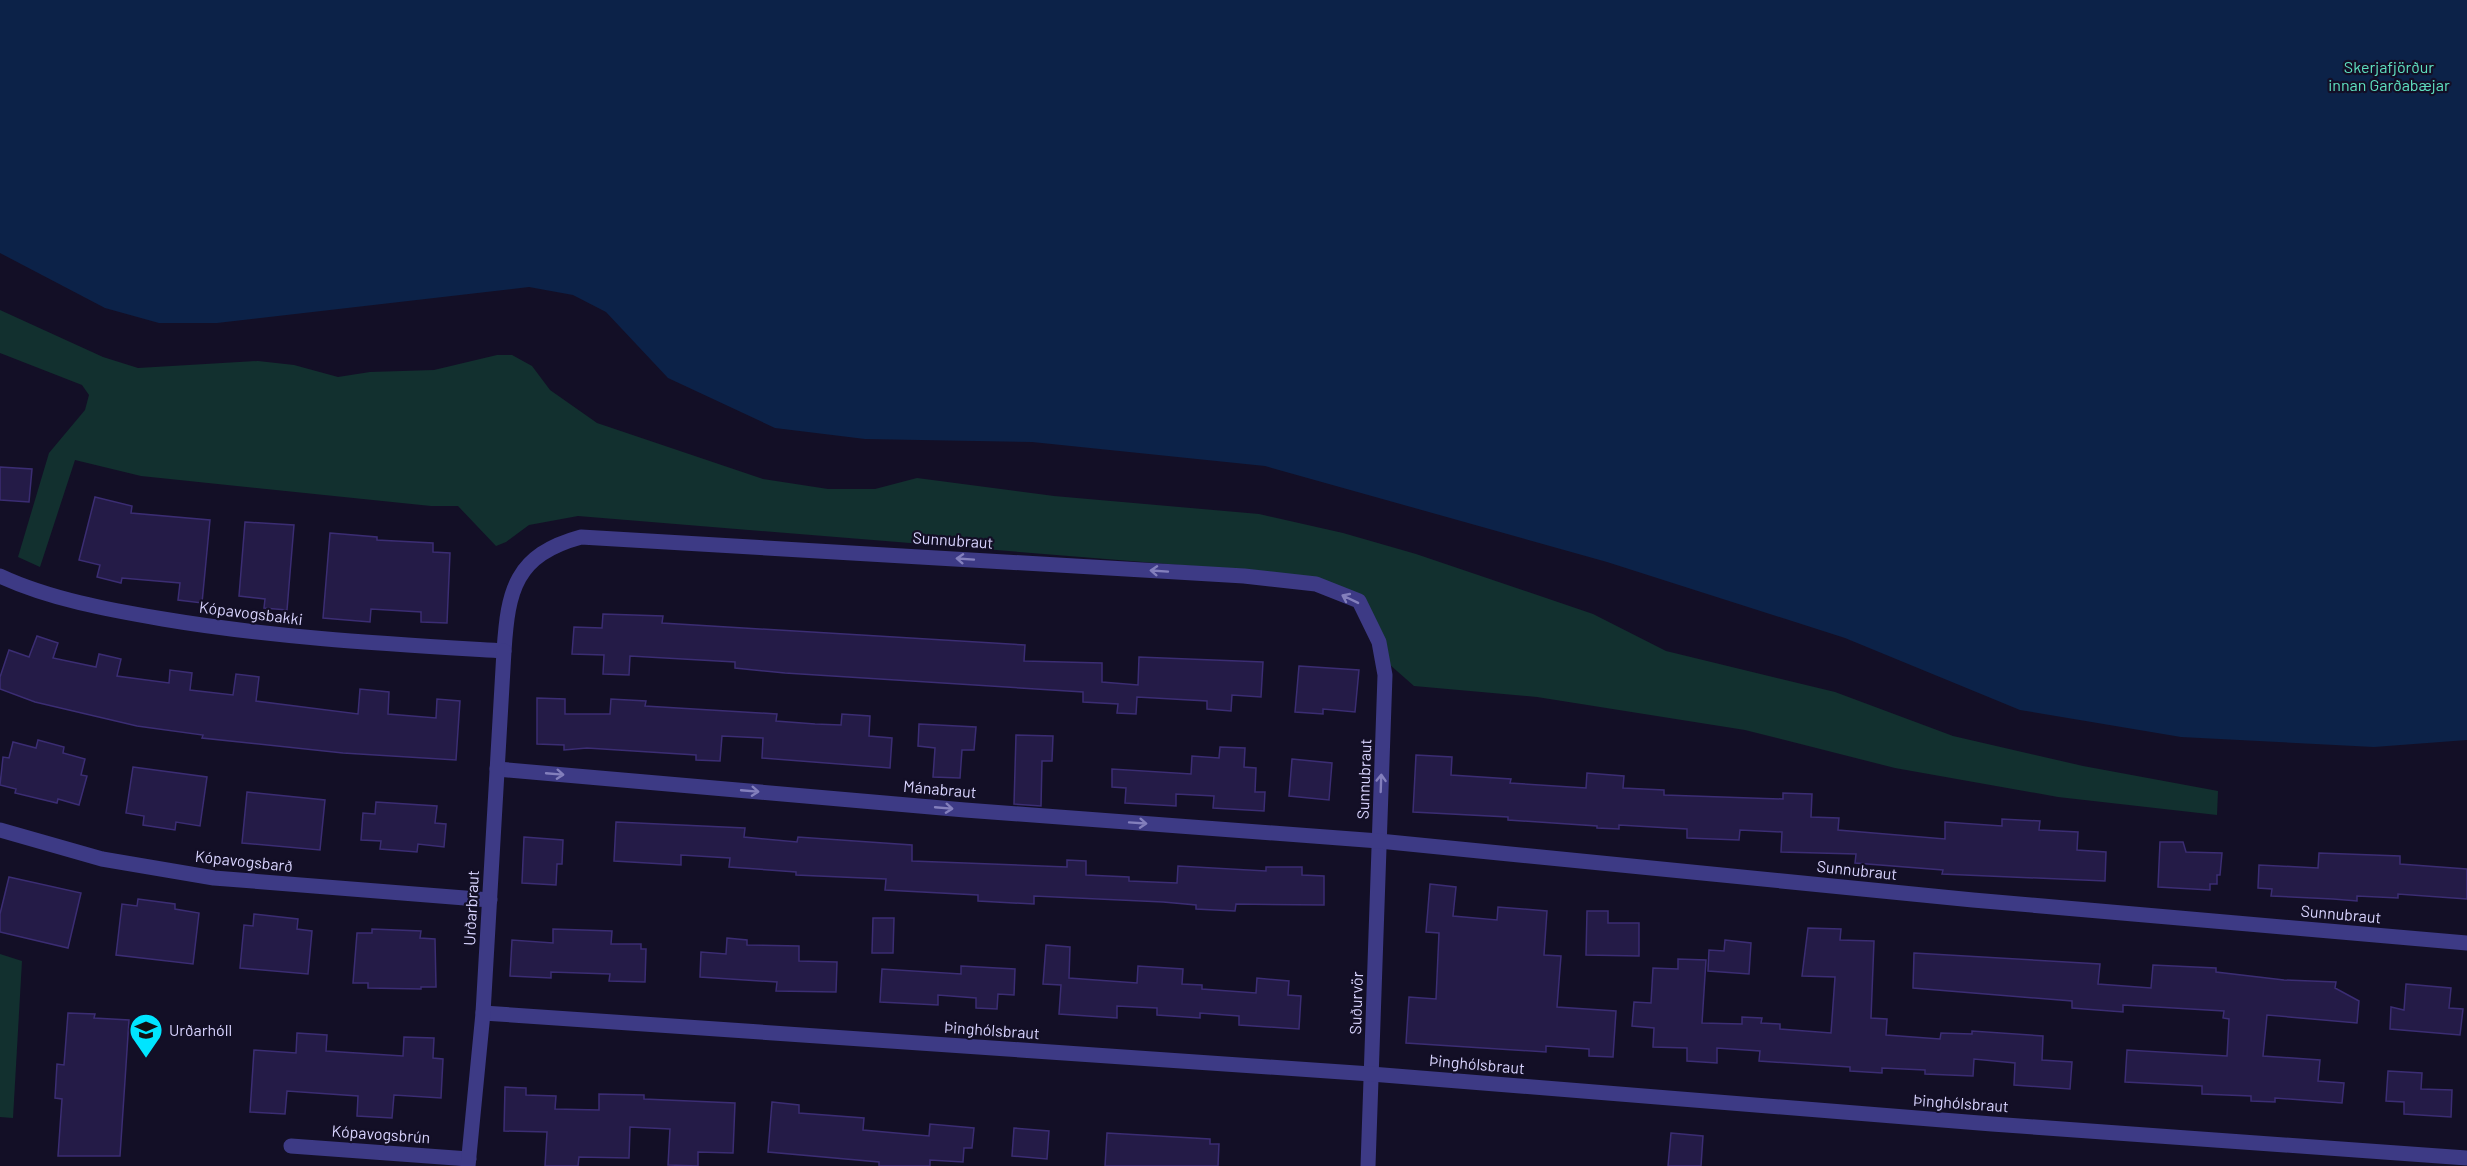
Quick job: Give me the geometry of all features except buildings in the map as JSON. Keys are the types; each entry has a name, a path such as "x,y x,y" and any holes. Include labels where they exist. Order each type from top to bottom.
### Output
{"street":[{"name":"Sunnubraut","path":"504,651 507,606 515,582 534,560 558,543 581,537 1244,576 1316,584 1359,601 1379,642 1385,675 1379,841 1973,900 2467,944"},
{"name":"Kópavogsbakki","path":"0,576 107,609 236,631 379,644 504,651"},
{"name":"Urðarbraut","path":"468,1162 483,1013 504,651"},
{"name":"Mánabraut","path":"497,769 965,810 1379,841"},
{"name":"Kópavogsbarð","path":"0,830 102,859 214,878 490,900"},
{"name":"Suðurvör","path":"1368,1166 1379,841"},
{"name":"Þinghólsbraut","path":"483,1013 1371,1074 1980,1123 2467,1158"},
{"name":"Kópavogsbrún","path":"291,1146 468,1162"}],"green space":[{"path":"0,310 103,357 138,368 258,361 294,365 338,377 370,372 434,370 497,355 512,355 532,366 550,390 597,423 763,479 828,489 875,489 917,478 1054,496 1259,514 1343,533 1416,554 1593,614 1666,651 1835,692 1953,736 2083,766 2218,791 2217,815 2058,797 1895,768 1745,730 1537,697 1414,686 1389,664 1362,597 1205,567 578,516 529,525 506,542 496,546 458,506 431,506 141,476 75,460 40,567 18,557 49,453 85,410 89,395 82,385 0,353"},
{"path":"0,954 22,961 13,1118 0,1117"}],"water":[{"path":"0,0 2467,0 2467,740 2374,747 2181,737 2020,710 1845,638 1607,562 1265,466 1032,442 865,439 775,428 668,378 606,312 573,295 529,287 217,323 159,323 105,308 0,253"}],"place":[{"name":"Urðarhóll","path":"146,1059"}],"park label":[{"name":"Skerjafjörður innan Garðabæjar","path":"2389,76"}]}
